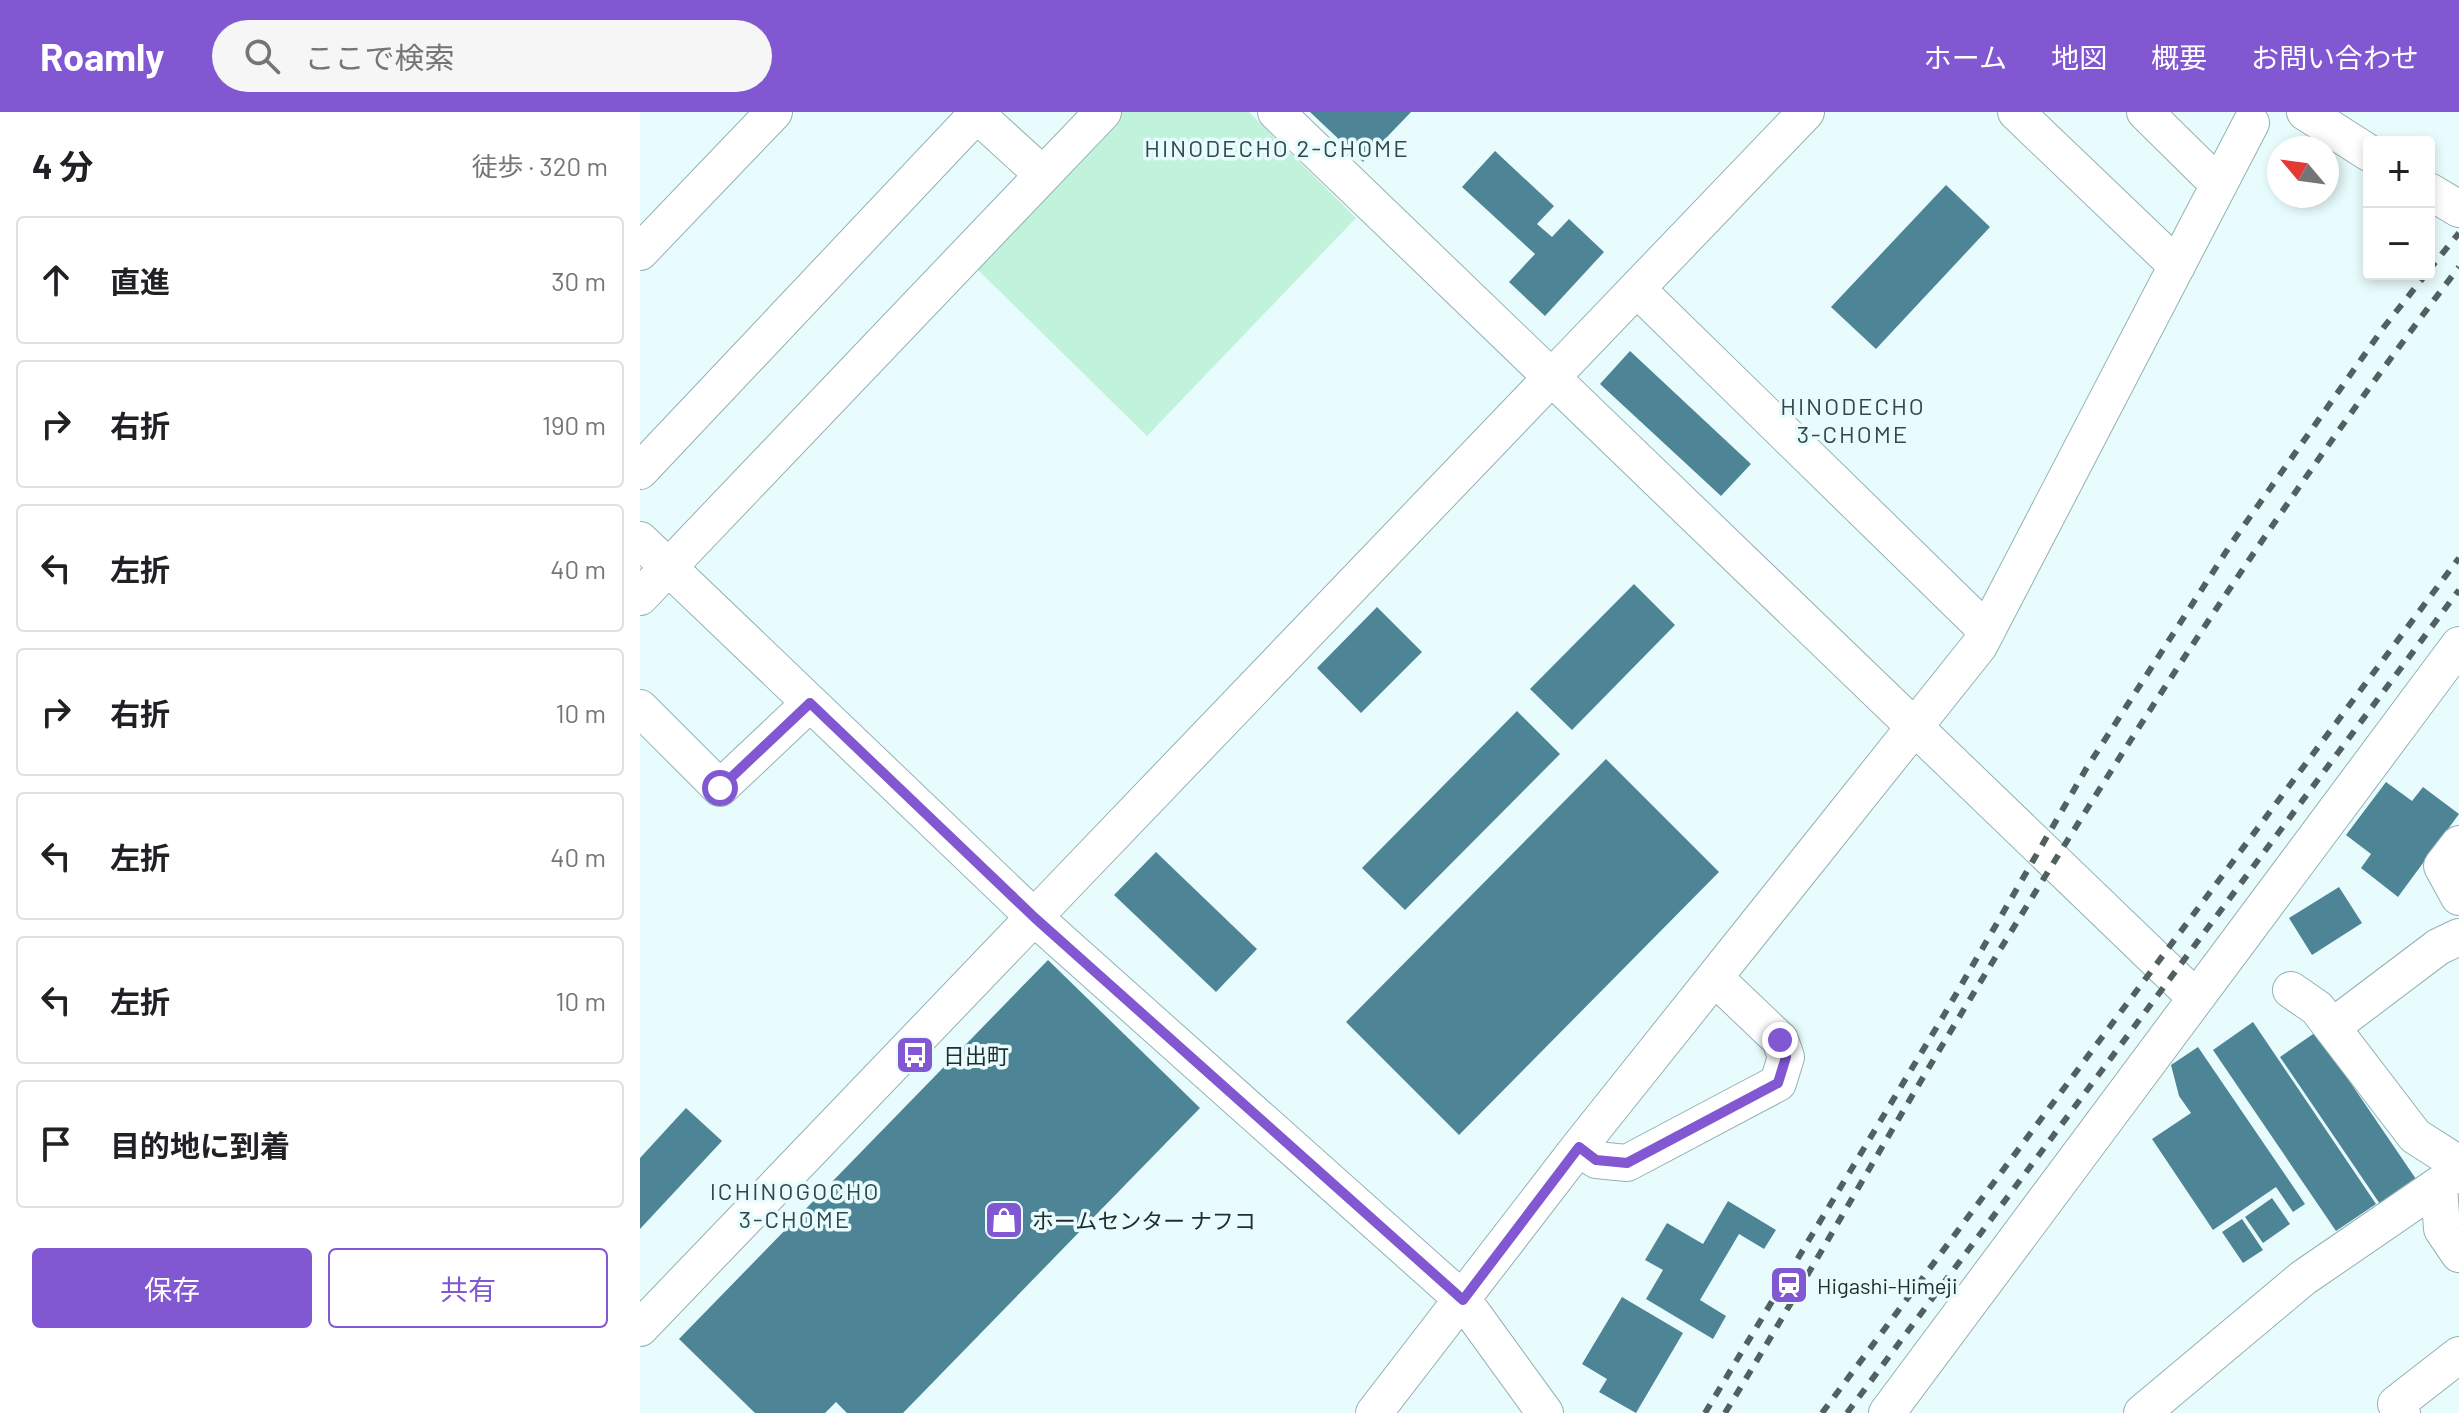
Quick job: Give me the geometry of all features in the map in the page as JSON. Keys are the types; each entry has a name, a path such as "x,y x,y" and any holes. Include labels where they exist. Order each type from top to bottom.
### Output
{"street":[{"path":"640,252 774,112"},
{"path":"640,597 1041,173 1103,112"},
{"path":"1276,112 2196,998"},
{"path":"640,1328 1806,112"},
{"path":"2016,112 2177,266"},
{"path":"2145,112 2219,185"},
{"path":"2305,112 2363,149"},
{"path":"640,471 990,117 1041,173"},
{"path":"1374,1413 1579,1147 1915,729 1987,631 2251,123"},
{"path":"2435,195 2459,209"},
{"path":"1637,289 1987,631"},
{"path":"640,540 1035,918 1463,1300 1545,1413"},
{"path":"1887,1413 2459,645"},
{"path":"640,708 720,788 810,703"},
{"path":"2459,844 2442,866 2459,897"},
{"path":"2332,1027 2438,947 2459,937"},
{"path":"1579,1147 1596,1160 1627,1163 1778,1083 1786,1057 1780,1040 1715,978"},
{"path":"2291,990 2317,1008 2415,1136 2452,1174"},
{"path":"2452,1174 2442,1229 2459,1254"},
{"path":"2142,1413 2303,1278 2452,1174"},
{"path":"2402,1413 2396,1404 2459,1355"}],"green space":[{"path":"1116,112 1249,112 1356,218 1147,436 970,262"}],"building":[{"path":"1310,112 1411,112 1363,162"},
{"path":"1495,151 1554,206 1537,224 1552,237 1569,219 1604,252 1545,316 1509,282 1535,254 1462,187"},
{"path":"1946,185 1990,227 1876,349 1831,307"},
{"path":"1630,351 1751,464 1721,496 1600,384"},
{"path":"1634,584 1675,625 1572,730 1530,689"},
{"path":"1377,607 1422,652 1361,713 1317,668"},
{"path":"1517,711 1560,754 1405,910 1362,868"},
{"path":"1606,759 1719,872 1459,1135 1346,1022"},
{"path":"2386,782 2412,801 2423,787 2459,814 2398,897 2361,868 2371,854 2346,835"},
{"path":"1156,852 1257,949 1216,992 1114,895"},
{"path":"2339,887 2362,923 2312,955 2289,918"},
{"path":"1048,960 1200,1108 903,1413 847,1413 836,1402 825,1413 755,1413 679,1339"},
{"path":"2253,1022 2376,1204 2336,1231 2213,1050"},
{"path":"2316,1032 2418,1182 2382,1207 2280,1057"},
{"path":"2198,1047 2305,1204 2293,1212 2276,1187 2213,1230 2152,1139 2191,1113 2179,1096 2171,1065"},
{"path":"686,1108 722,1141 640,1229 640,1158"},
{"path":"2272,1198 2290,1224 2263,1243 2245,1217"},
{"path":"1728,1201 1776,1230 1764,1249 1739,1234 1700,1300 1726,1316 1713,1339 1646,1299 1663,1270 1645,1260 1667,1223 1703,1244"},
{"path":"2242,1219 2263,1250 2243,1263 2222,1232"},
{"path":"1622,1297 1683,1333 1636,1413 1599,1392 1607,1379 1582,1364"}],"railway":[{"path":"2435,263 2459,233"},
{"path":"1725,1413 1955,1024 2135,734 2260,544 2459,267"},
{"path":"1705,1413 1944,1015 2086,769 2233,541 2384,327 2421,280"},
{"path":"1822,1413 2459,558"},
{"path":"1847,1413 2459,590"}],"place":[{"name":"日出町","path":"915,1055"},
{"name":"ホームセンター ナフコ","path":"1004,1220"},
{"name":"Higashi-Himeji","path":"1789,1285"}],"district":[{"name":"HINODECHO 2-CHOME","path":"1277,147"},
{"name":"HINODECHO 3-CHOME","path":"1853,419"},
{"name":"ICHINOGOCHO 3-CHOME","path":"795,1204"}],"route":[{"path":"720,788 810,703 1035,918 1463,1300 1579,1147 1596,1160 1627,1163 1778,1083 1786,1057 1780,1040"}]}
